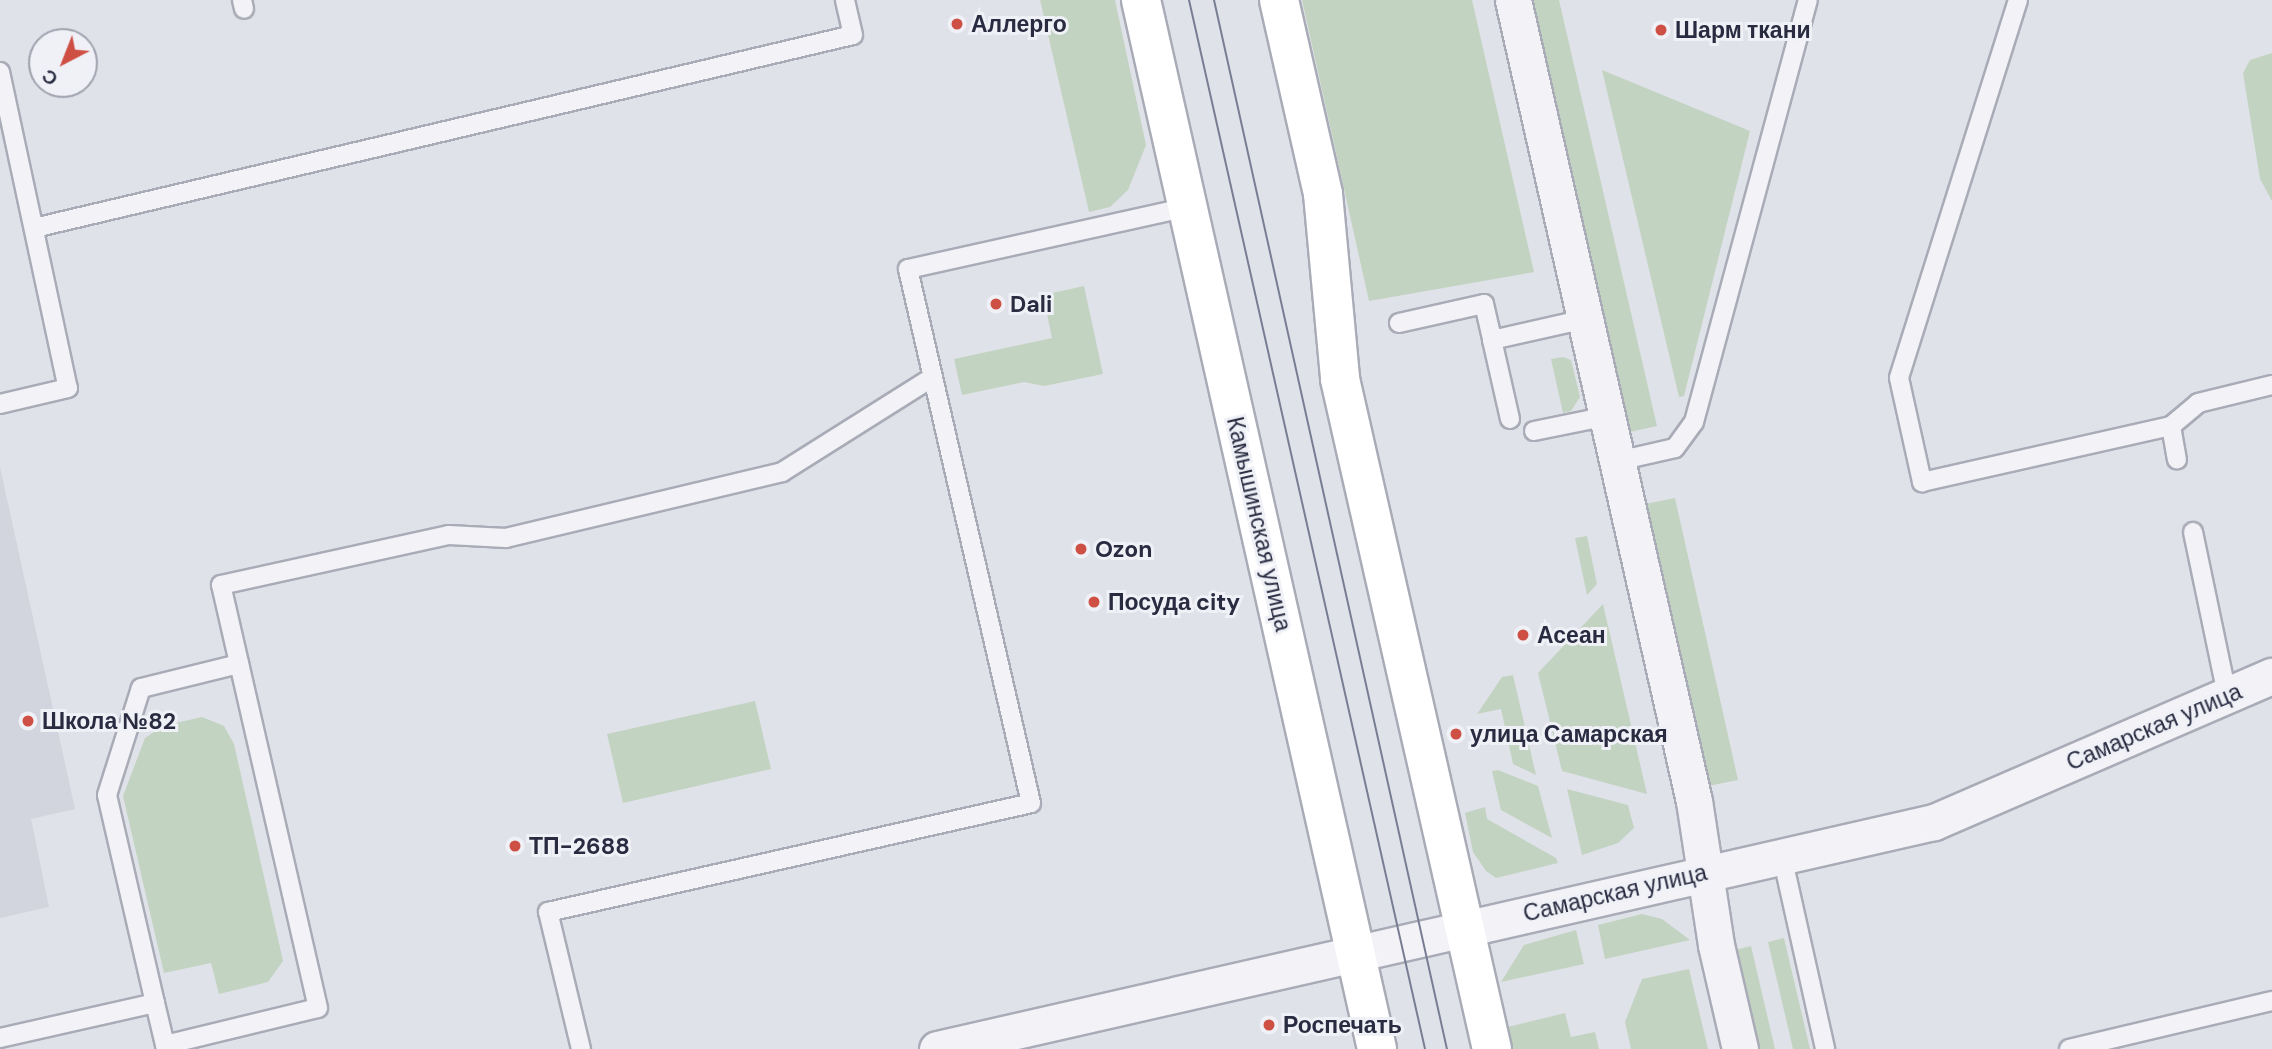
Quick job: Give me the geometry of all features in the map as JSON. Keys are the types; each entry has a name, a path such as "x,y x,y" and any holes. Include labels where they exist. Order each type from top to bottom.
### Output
{"main road":[{"name":"Камышинская улица","path":"1141,0 1377,1049"},
{"path":"1279,0 1323,194 1340,379 1492,1049"}],"street":[{"path":"1513,0 1694,801 1716,945 1740,1049"},
{"name":"Самарская улица","path":"959,1046 1463,926 1934,822 2272,676"}],"lane":[{"path":"34,228 853,35 845,0"},
{"path":"1618,460 1675,448 1694,422 1808,0"},
{"path":"2018,0 1899,378 1923,482 2171,426 2198,403 2272,385"},
{"path":"0,72 68,388 0,404"},
{"path":"581,1049 548,912 1031,803 908,269 1188,207"},
{"path":"1398,323 1484,304 1510,419"},
{"path":"1492,340 1585,318"},
{"path":"239,664 141,688 107,795 165,1047 318,1008 221,585 449,535 506,538 782,472 933,377"},
{"path":"1534,431 1608,416"},
{"path":"2171,426 2177,459"},
{"path":"2193,533 2227,695"},
{"path":"1782,856 1825,1049"},
{"path":"2069,1049 2272,1001"},
{"path":"0,1038 155,1003"}],"shaded area":[{"name":"Школа №82","path":"0,467 75,809 31,819 49,907 0,918"}],"green space":[{"path":"1040,0 1115,0 1146,145 1128,190 1110,207 1089,212"},
{"path":"1302,0 1472,0 1534,272 1369,301"},
{"path":"1531,0 1559,0 1657,426 1630,432"},
{"path":"2272,53 2272,201 2260,179 2243,73 2250,60"},
{"path":"1602,70 1750,131 1684,396 1679,397"},
{"path":"1084,286 1103,374 1044,386 1024,382 962,395 954,359 1052,338 1043,295"},
{"path":"1563,357 1571,360 1580,397 1571,411 1563,413 1551,359"},
{"path":"1675,498 1738,780 1708,786 1645,504"},
{"path":"1587,536 1597,584 1587,595 1575,538"},
{"path":"1603,604 1647,794 1562,771 1538,673"},
{"path":"1513,675 1536,775 1513,764 1501,709 1477,714 1502,677"},
{"path":"755,701 771,769 623,803 607,734"},
{"path":"202,717 224,726 234,744 283,961 268,982 219,994 211,963 164,973 123,796 145,738 163,726"},
{"path":"1498,770 1538,786 1552,838 1501,810 1492,771"},
{"path":"1567,789 1628,805 1634,828 1618,843 1582,855"},
{"path":"1485,807 1487,819 1556,858 1558,863 1496,878 1486,871 1473,852 1465,813"},
{"path":"1642,914 1662,919 1690,940 1605,959 1598,925"},
{"path":"1576,930 1584,964 1501,982 1524,945"},
{"path":"1784,938 1810,1049 1793,1049 1768,942"},
{"path":"1751,946 1775,1049 1758,1049 1735,950"},
{"path":"1689,969 1708,1049 1631,1049 1625,1022 1642,979"},
{"path":"1565,1013 1571,1037 1595,1032 1599,1049 1510,1049 1504,1028"}],"tram line":[{"path":"1189,0 1425,1049"},
{"path":"1214,0 1447,1049"}],"place":[{"name":"Аллерго","path":"957,24"},
{"name":"Шарм ткани","path":"1661,30"},
{"name":"Dali","path":"996,304"},
{"name":"Ozon","path":"1081,549"},
{"name":"Посуда city","path":"1094,602"},
{"name":"Асеан","path":"1523,635"},
{"name":"Школа №82","path":"28,721"},
{"name":"улица Самарская","path":"1456,734"},
{"name":"ТП-2688","path":"515,846"},
{"name":"Роспечать","path":"1269,1025"}]}
